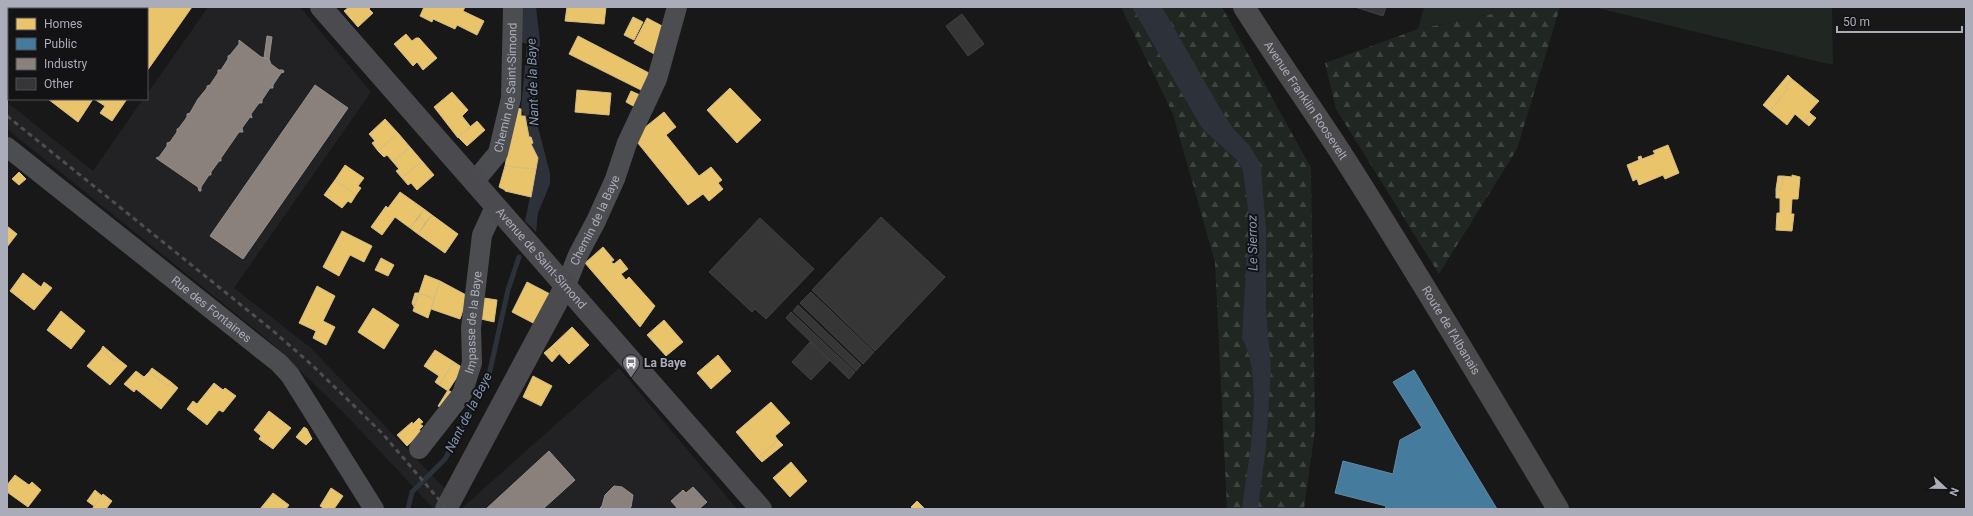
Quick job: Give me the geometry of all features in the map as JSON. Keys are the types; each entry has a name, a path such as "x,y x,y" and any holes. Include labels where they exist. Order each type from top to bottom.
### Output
{"main road":[{"name":"Avenue de Saint-Simond","path":"321,7 761,509"},
{"name":"Avenue Franklin Roosevelt","path":"1244,7 1278,62 1341,153"},
{"name":"Avenue Franklin Roosevelt","path":"1259,7 1310,91 1341,153"},
{"name":"Route de l'Albanais","path":"1341,153 1486,388 1558,509"},
{"name":"Chemin de la Baye","path":"446,509 566,285"}],"street":[{"name":"Chemin de Saint-Simond","path":"474,182 498,153 511,98 514,7"},
{"name":"Chemin de la Baye","path":"566,285 578,255 615,180 627,143 657,79 677,7"},
{"name":"Rue des Fontaines","path":"7,147 279,363 290,375 374,509"},
{"name":"Impasse de la Baye","path":"420,449 462,394 472,363 471,328 482,235 495,207"}],"shaded area":[{"path":"208,7 300,7 371,92 234,288 311,348 445,489 434,509 342,411 266,338 7,129 7,102 93,171 142,100 148,100 148,93"},
{"path":"619,368 737,509 461,509"}],"green space":[{"path":"1121,7 1222,7 1311,168 1315,429 1304,509 1227,509 1215,262 1173,114"},
{"path":"1424,7 1526,7 1418,29"},
{"path":"1526,7 1560,7 1517,149 1439,274 1336,109 1325,63 1418,29"},
{"path":"1593,7 1832,7 1833,65"}],"water":[{"path":"520,7 536,7 540,41 534,112 550,173 550,184 538,213 536,232 525,221 538,158 531,144 533,143 531,137 529,137 525,116 521,109 527,44 519,41"},
{"name":"Le Sierroz","path":"1132,7 1162,7 1222,112 1233,128 1249,145 1259,161 1261,168 1266,229 1266,309 1271,369 1266,446 1258,509 1242,509 1251,445 1254,398 1253,376 1249,355 1242,338 1249,217 1243,171 1238,161 1200,125"}],"building: Homes":[{"path":"192,7 148,70 148,8 113,8"},
{"path":"349,7 371,7 369,9 373,13 358,27 344,11"},
{"path":"424,7 465,7 463,11 484,21 477,35 457,25 455,29 433,19 432,22 420,16"},
{"path":"567,7 606,7 604,24 565,21"},
{"path":"633,17 643,22 634,40 624,35"},
{"path":"647,18 666,28 656,55 634,43"},
{"path":"406,34 412,41 419,38 437,58 423,70 417,62 413,66 394,44"},
{"path":"578,36 649,73 641,90 569,54"},
{"path":"1788,75 1792,79 1785,87 1788,89 1770,111 1763,105"},
{"path":"1792,79 1819,101 1809,112 1811,114 1804,122 1795,114 1787,125 1770,111 1788,89 1785,87"},
{"path":"730,88 761,120 737,143 707,110"},
{"path":"577,90 611,93 609,115 575,112"},
{"path":"631,91 640,95 635,107 626,102"},
{"path":"452,92 468,110 462,116 470,126 458,138 434,107"},
{"path":"49,100 92,100 78,122"},
{"path":"96,100 126,100 112,121 100,113 105,106"},
{"path":"516,108 521,109 521,116 525,116 529,137 531,137 533,143 531,144 538,158 536,169 505,166"},
{"path":"664,112 676,127 666,135 699,176 711,167 722,180 718,183 723,189 709,201 703,194 688,205 633,137"},
{"path":"1811,114 1816,118 1809,126 1804,122"},
{"path":"385,119 398,133 378,151 372,143 375,141 369,134"},
{"path":"477,121 485,130 467,146 458,137"},
{"path":"398,133 410,147 393,162 387,155 384,157 378,151"},
{"path":"1668,145 1679,173 1665,179 1663,175 1639,185 1637,179 1633,181 1627,165 1639,160 1638,157 1641,156 1642,159 1655,154 1653,151"},
{"path":"410,147 422,161 402,178 396,171 399,169 393,162"},
{"path":"422,161 434,175 417,190 411,183 408,185 402,178"},
{"path":"345,165 364,178 358,186 361,188 356,195 335,180"},
{"path":"505,166 536,169 531,197 505,191 499,187"},
{"path":"19,172 26,179 19,185 12,179"},
{"path":"1792,175 1800,177 1798,199 1792,199 1791,214 1794,214 1792,231 1776,230 1777,213 1780,213 1780,198 1776,198 1776,189 1781,190 1783,176 1792,177"},
{"path":"1778,176 1783,176 1781,190 1776,189"},
{"path":"335,180 356,195 351,203 348,201 342,208 324,195"},
{"path":"400,192 424,209 410,228 395,217 382,235 371,227 386,206 388,208"},
{"path":"424,209 432,215 426,222 419,217"},
{"path":"432,215 458,234 445,253 418,234"},
{"path":"419,217 426,222 418,234 410,228"},
{"path":"7,226 17,234 7,247"},
{"path":"342,231 372,246 364,262 350,255 339,276 323,267"},
{"path":"603,247 614,260 611,262 614,264 620,259 628,269 621,274 626,280 629,277 655,306 640,327 585,263"},
{"path":"381,258 394,265 388,276 375,270"},
{"path":"23,273 41,287 44,282 52,288 34,310 10,291"},
{"path":"425,275 440,281 434,299 419,293"},
{"path":"440,281 468,296 460,319 431,309"},
{"path":"527,282 550,294 535,324 512,312"},
{"path":"317,286 335,296 323,321 335,327 326,345 313,338 316,331 299,323"},
{"path":"415,293 419,293 414,307 412,303"},
{"path":"419,293 434,299 428,318 413,311"},
{"path":"484,298 497,300 494,322 481,319"},
{"path":"373,308 399,325 384,349 358,332"},
{"path":"61,311 85,331 71,349 47,330"},
{"path":"664,320 683,342 666,356 647,335"},
{"path":"572,327 589,345 569,364 552,346"},
{"path":"103,346 118,359 116,362 101,350"},
{"path":"552,346 559,354 552,362 544,353"},
{"path":"101,350 116,362 118,359 127,366 110,385 87,366"},
{"path":"435,350 454,362 439,385 435,382 439,376 424,366"},
{"path":"718,355 731,371 711,389 697,373"},
{"path":"454,362 463,368 448,391 439,385"},
{"path":"152,368 171,382 168,386 149,372"},
{"path":"136,371 144,377 149,372 168,386 171,382 178,388 161,409 136,389 134,392 124,384"},
{"path":"533,376 552,386 541,406 523,397"},
{"path":"214,383 223,390 225,388 236,396 223,412 219,410 207,425 187,409 193,401 197,404"},
{"path":"448,390 454,394 444,410 438,406"},
{"path":"771,402 790,423 775,436 778,440 758,458 736,432"},
{"path":"269,411 291,428 273,449 259,439 261,436 254,430"},
{"path":"419,418 423,422 420,424 423,426 419,430 422,432 407,446 397,435"},
{"path":"304,427 307,429 312,439 306,445 296,437"},
{"path":"778,440 783,445 762,462 758,458"},
{"path":"791,462 807,481 790,497 773,478"},
{"path":"15,475 29,485 32,482 41,490 28,507 7,492 7,485"},
{"path":"331,488 343,496 334,509 325,509 320,506"},
{"path":"95,490 102,496 94,506 87,501"},
{"path":"273,493 289,505 286,509 260,509"},
{"path":"103,494 112,501 106,509 92,509"},
{"path":"917,501 925,509 913,509 911,507"}],"building: Public":[{"path":"1414,370 1497,509 1385,509 1386,506 1335,493 1343,461 1393,474 1400,440 1422,428 1393,382"}],"building: Industry":[{"path":"267,36 272,37 269,59 264,58"},
{"path":"239,40 261,57 269,59 271,64 284,72 281,73 273,85 273,88 270,88 262,100 262,103 259,103 251,114 252,118 250,117 242,128 243,132 239,132 221,158 221,161 219,161 211,172 211,175 209,175 201,187 201,191 199,191 198,187 156,158 159,157 167,146 167,143 170,142 177,132 177,129 187,117 187,114 190,113 207,86 210,85 218,73 218,70 221,70 228,59 228,56 239,44"},
{"path":"315,85 348,108 243,259 210,236"},
{"path":"549,451 575,480 543,509 486,509"},
{"path":"614,486 622,487 633,495 631,507 628,509 599,509 602,506 605,495"},
{"path":"693,487 707,502 699,509 678,509 671,501 683,490 686,493"}],"building: Other":[{"path":"1355,7 1386,7 1383,16"},
{"path":"962,14 984,44 968,56 946,26"},
{"path":"881,217 945,277 875,351 812,290"},
{"path":"760,218 814,269 766,319 755,309 752,312 709,272"},
{"path":"811,292 874,352 863,364 800,303"},
{"path":"798,305 861,365 856,371 793,311"},
{"path":"791,312 855,372 849,379 786,318"},
{"path":"810,342 830,360 811,380 792,362"}],"waterway":[{"name":"Nant de la Baye","path":"408,509 412,492 445,459 489,375 508,290 519,257"}],"railway":[{"path":"7,116 272,330 312,365 382,433 447,509"}],"place":[{"name":"La Baye","path":"631,378"}]}
